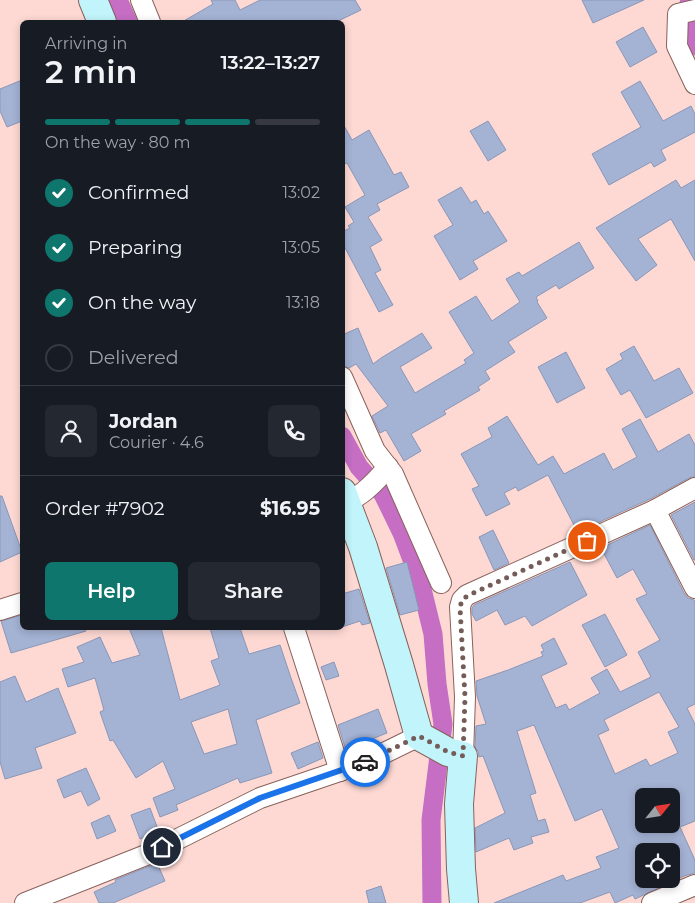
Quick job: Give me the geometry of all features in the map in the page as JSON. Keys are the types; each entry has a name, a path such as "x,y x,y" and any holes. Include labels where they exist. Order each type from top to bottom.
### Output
{"main road":[{"path":"93,0 101,20"},
{"path":"348,498 400,665 440,747 459,804 464,903"}],"street":[{"path":"141,0 149,20"},
{"path":"687,12 677,46 695,84"},
{"path":"345,384 374,451 385,471 393,474 441,583"},
{"path":"348,498 385,471"},
{"path":"25,903 146,855 260,798 366,762 440,747 465,697 460,607 462,600 467,596 655,510 695,488"},
{"path":"655,510 695,588"},
{"path":"0,610 20,604"},
{"path":"295,630 340,771"},
{"path":"652,903 695,885"}],"building":[{"path":"211,0 235,0 240,10 260,0 355,0 361,10 340,20 185,20 213,4"},
{"path":"582,0 644,0 593,23"},
{"path":"643,27 657,52 630,67 616,42"},
{"path":"20,81 20,122 7,127 0,111 0,89"},
{"path":"640,81 663,121 691,106 695,114 695,132 661,150 666,160 654,167 651,162 609,185 592,154 641,127 621,92"},
{"path":"488,121 506,150 488,161 470,131"},
{"path":"345,127 352,140 369,130 394,175 401,172 409,187 377,204 380,210 368,217 382,240 370,247 381,270 375,273 393,305 379,312 345,248 345,230 350,228 348,226 354,222 345,207 365,195 347,163 345,164"},
{"path":"676,180 681,188 695,180 695,261 671,219 638,239 657,265 636,281 596,228"},
{"path":"461,187 471,203 476,200 484,214 488,211 507,241 473,261 478,269 460,280 434,236 453,225 438,200"},
{"path":"579,242 594,268 559,289 556,285 536,297 547,318 508,342 515,352 485,371 490,379 478,387 480,390 444,411 446,414 411,434 421,451 404,461 386,430 380,433 372,416 388,406 356,364 349,368 345,366 345,334 358,328 373,364 422,333 432,348 400,367 415,393 466,363 464,360 474,353 449,312 476,296 492,321 520,302 506,279 519,272 522,276"},
{"path":"634,346 654,381 679,368 693,393 646,418 630,390 621,395 606,369 623,359 620,354"},
{"path":"566,352 585,388 557,403 538,367"},
{"path":"507,416 538,465 553,456 564,474 604,453 613,470 637,457 622,429 640,419 658,452 689,434 695,445 695,476 584,529 580,521 574,525 548,475 518,491 516,487 504,493 510,504 486,516 472,489 479,486 461,454 492,437 488,428"},
{"path":"0,496 2,496 20,546 20,553 0,562"},
{"path":"695,502 695,560 694,560 671,515"},
{"path":"650,525 684,593 695,602 695,704 687,708 695,724 695,821 680,827 695,860 695,873 680,878 680,843 635,843 635,888 658,888 635,899 633,895 615,903 610,892 580,903 494,903 563,875 566,881 601,868 596,857 619,848 602,809 575,821 534,725 517,731 536,793 530,795 538,821 545,819 549,832 531,837 533,843 514,850 509,838 476,852 475,828 505,813 483,756 479,757 475,747 476,726 486,724 477,696 476,681 543,656 541,652 544,651 541,645 554,638 567,664 541,676 556,708 566,704 569,710 600,693 591,678 607,669 620,692 651,677 638,652 660,640 636,599 647,594 633,569 617,578 601,548","holes":["659,692 679,727 668,732 678,753 650,766 646,759 615,774 598,735 609,730 604,720"]},
{"path":"493,530 509,563 494,570 479,537"},
{"path":"407,562 419,610 400,615 386,568"},
{"path":"570,562 587,595 532,626 525,616 505,625 497,610 476,621 472,614 474,605"},
{"path":"359,589 370,623 362,625 360,621 345,626 345,593"},
{"path":"605,614 627,655 605,667 582,625"},
{"path":"20,616 20,630 86,631 11,653 1,621"},
{"path":"130,630 162,630 180,700 220,685 211,661 219,658 211,630 241,630 249,654 280,645 300,703 256,720 272,773 240,783 238,778 176,805 178,810 160,817 153,798 175,789 163,761 136,778 113,740 110,741 100,712 104,710 95,678 68,687 62,669 84,662 77,647 100,637 112,663 140,655","holes":["228,709 237,744 204,754 191,722"]},
{"path":"334,662 339,676 326,680 321,667"},
{"path":"15,676 26,702 58,688 76,733 35,748 42,768 5,779 0,762 0,682"},
{"path":"378,709 387,733 352,747 353,752 347,754 338,725"},
{"path":"318,742 323,758 298,769 291,753"},
{"path":"86,768 100,799 88,806 81,791 64,798 57,780"},
{"path":"150,808 159,832 140,839 131,815"},
{"path":"109,815 116,831 97,839 91,823"},
{"path":"157,863 165,881 113,903 99,903 94,892 116,882 115,880"},
{"path":"381,886 386,903 369,903 366,891"}],"waterway":[{"path":"118,0 127,20"},
{"path":"690,0 686,16 695,46"},
{"path":"345,441 359,467 383,494 402,533 420,581 433,634 437,684 443,724 431,820 432,903"}],"way so far":[{"path":"365,762 419,736 448,752 463,756 465,697 460,607 462,600 587,541"}],"route":[{"path":"162,847 260,798 365,762"}]}
